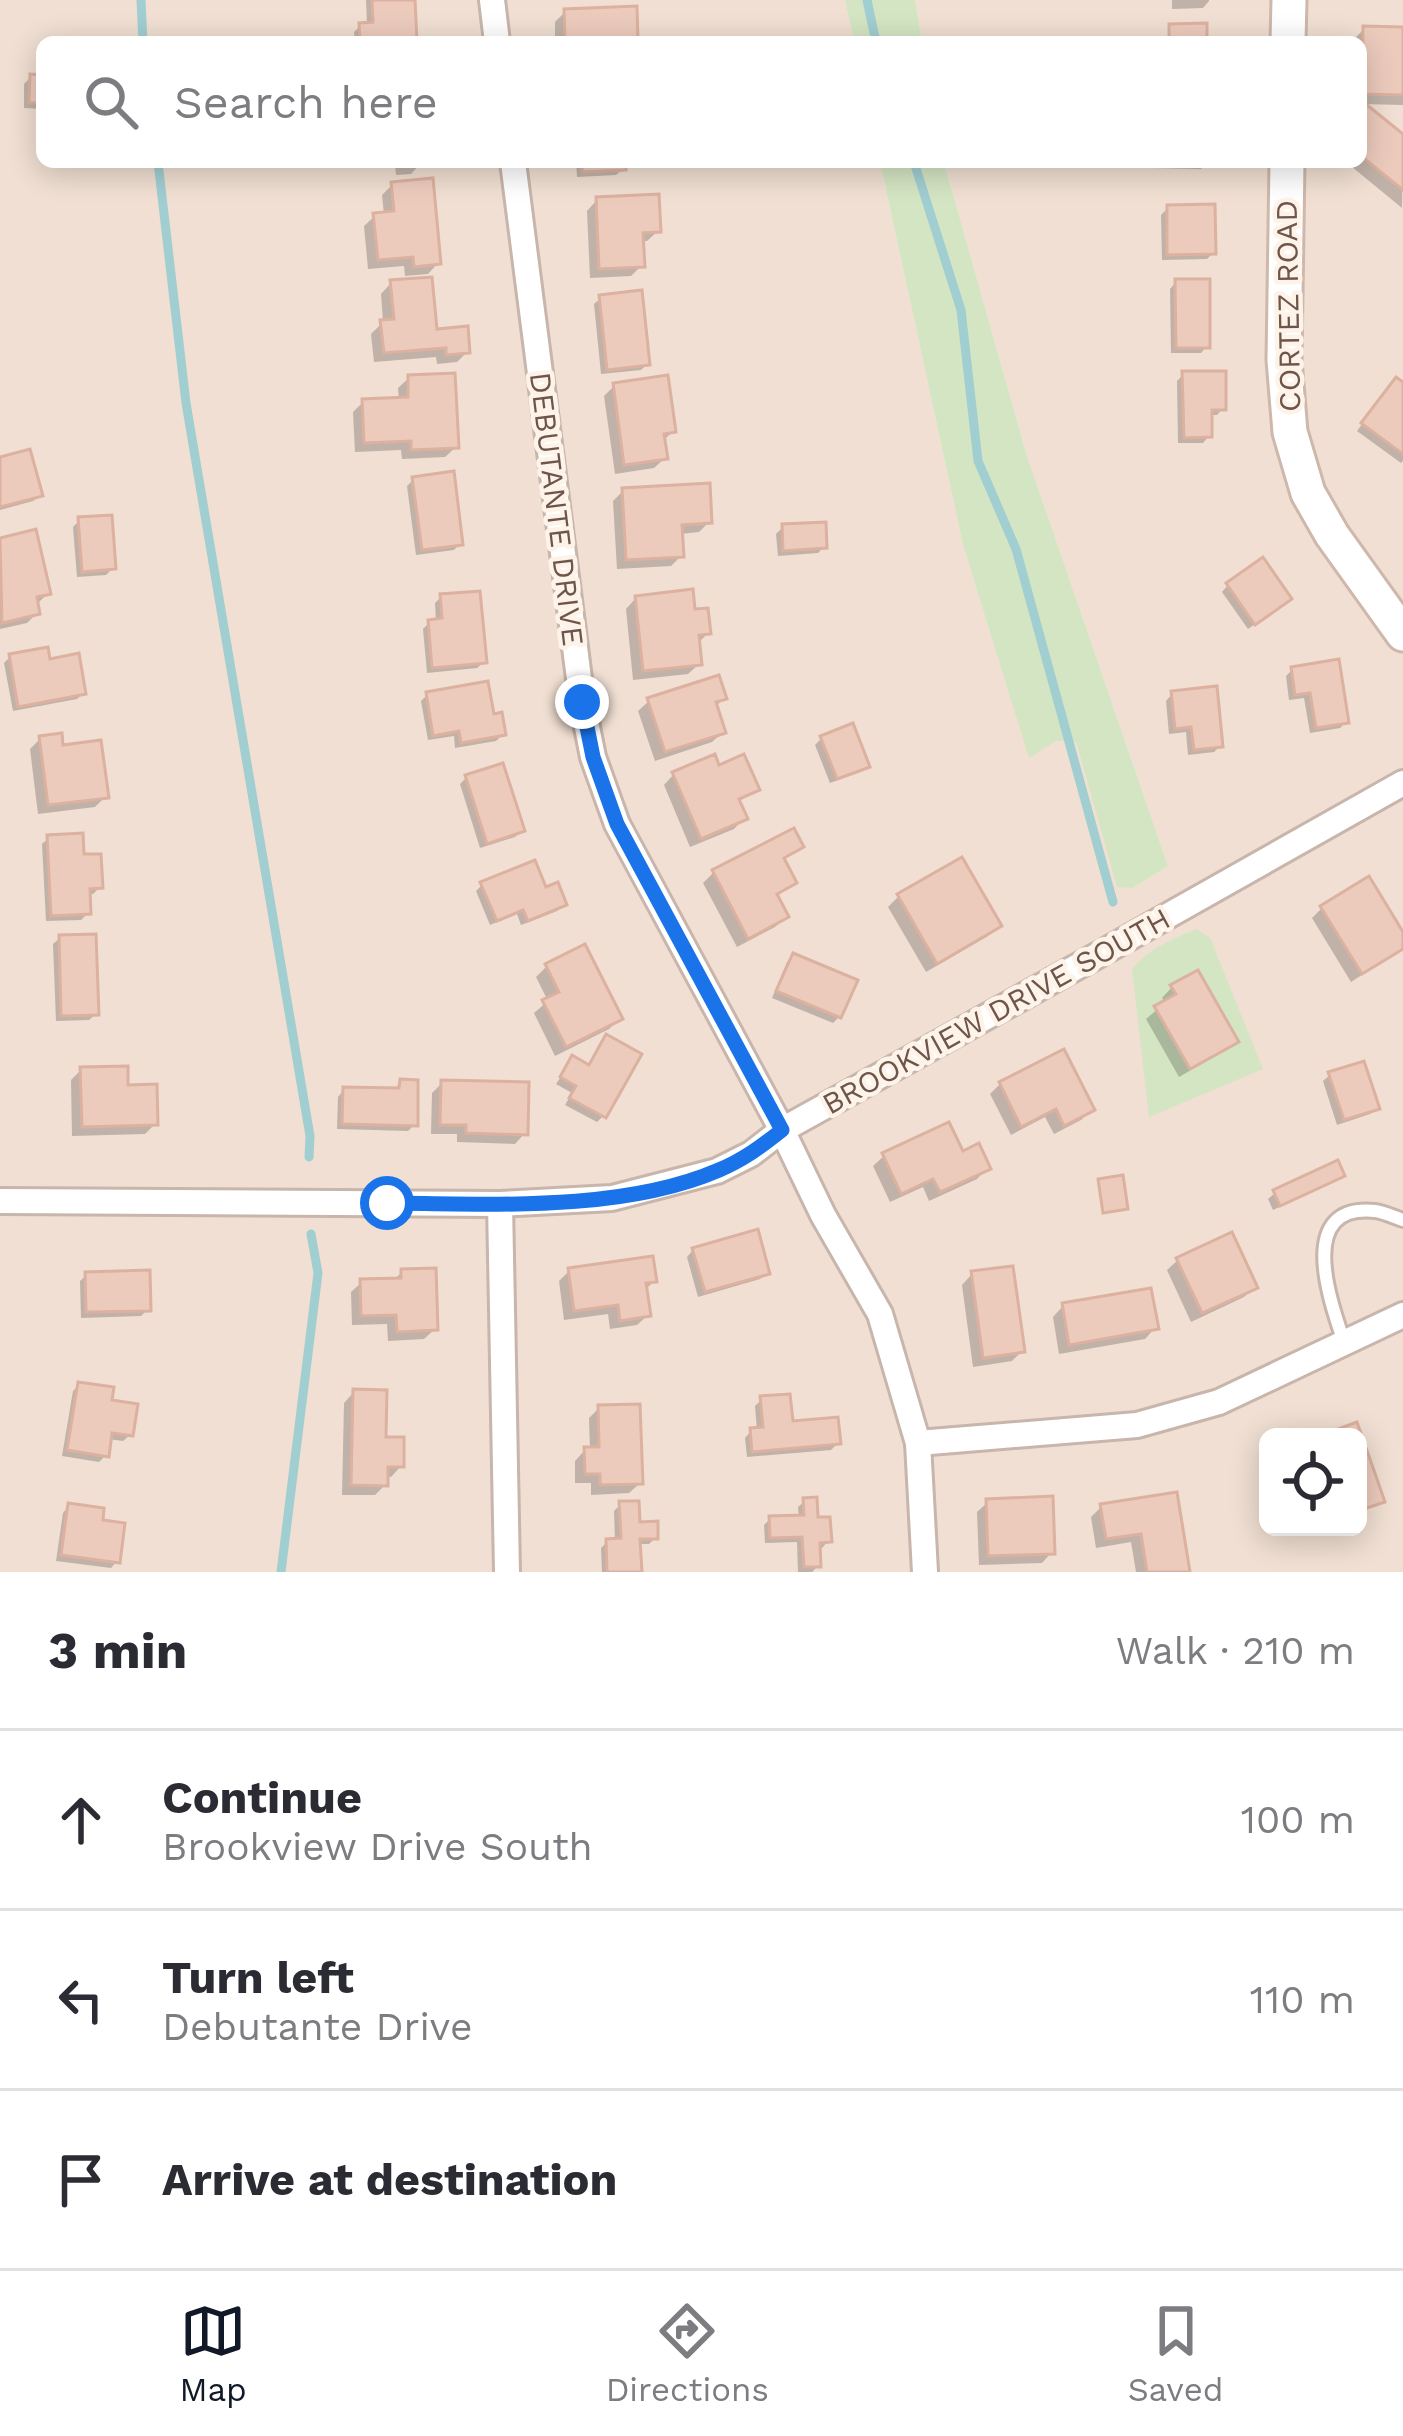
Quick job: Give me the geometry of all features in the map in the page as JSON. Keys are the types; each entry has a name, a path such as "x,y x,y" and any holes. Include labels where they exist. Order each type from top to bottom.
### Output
{"street":[{"path":"492,0 496,36"},
{"path":"1288,36 1289,0"},
{"name":"DEBUTANTE DRIVE","path":"514,168 593,757 617,824 880,1314 918,1443 925,1572"},
{"name":"CORTEZ ROAD","path":"1287,168 1284,359 1290,431 1308,494 1332,536 1403,634"},
{"name":"BROOKVIEW DRIVE SOUTH","path":"0,1201 500,1204 612,1198 717,1172 782,1130 1403,782"},
{"path":"500,1204 507,1572"},
{"path":"918,1443 1137,1425 1220,1402 1403,1315"}],"lane":[{"path":"1344,1343 1324,1277 1324,1249 1332,1225 1347,1213 1375,1211 1403,1220"}],"shaded area":[{"path":"0,0 845,0 853,36 36,36 36,168 881,168 963,545 1029,756 1056,741 1076,742 1117,886 1133,888 1168,866 1026,453 946,168 1367,168 1367,36 921,36 915,0 1403,0 1403,1572 0,1572"}],"green space":[{"path":"845,0 915,0 921,36 853,36"},
{"path":"881,168 946,168 1026,453 1168,866 1133,888 1117,887 1076,742 1056,741 1029,758 963,545"},
{"path":"1197,929 1210,938 1263,1069 1149,1117 1132,969 1154,950"}],"building":[{"path":"372,0 415,0 417,36 360,36 359,23 373,22"},
{"path":"637,6 638,36 565,36 564,9"},
{"path":"1207,23 1207,36 1169,36 1169,24"},
{"path":"1363,26 1403,27 1403,95 1367,94 1367,36 1363,36"},
{"path":"30,74 36,74 36,103 29,103"},
{"path":"1367,105 1403,134 1403,190 1367,161"},
{"path":"582,168 626,168 626,170 582,172"},
{"path":"433,178 441,264 414,267 413,257 378,260 373,213 394,211 391,182"},
{"path":"659,194 661,232 643,233 645,267 599,269 596,197"},
{"path":"1215,204 1216,254 1167,255 1167,205"},
{"path":"432,277 437,329 468,326 470,353 446,355 446,348 384,353 380,320 394,319 390,280"},
{"path":"1175,279 1210,279 1210,348 1176,348"},
{"path":"642,290 650,365 607,370 599,295"},
{"path":"1182,371 1226,371 1226,410 1212,410 1212,437 1184,438"},
{"path":"455,373 459,448 411,450 411,441 364,443 362,399 408,397 408,375"},
{"path":"668,375 676,432 664,434 668,459 624,465 613,383"},
{"path":"1396,377 1403,382 1403,454 1361,423"},
{"path":"30,449 43,496 0,507 0,457"},
{"path":"454,471 463,545 422,550 412,477"},
{"path":"710,483 712,523 682,525 684,557 626,560 622,488"},
{"path":"112,515 116,569 82,572 78,517"},
{"path":"826,522 827,548 783,551 782,524"},
{"path":"36,529 51,594 37,597 40,614 2,623 0,538"},
{"path":"1263,557 1292,599 1255,625 1226,583"},
{"path":"693,589 695,609 708,608 711,634 699,635 702,665 643,671 635,596"},
{"path":"480,591 487,663 432,668 428,620 442,618 440,594"},
{"path":"48,647 50,659 79,653 86,694 18,707 9,654"},
{"path":"1339,659 1349,723 1316,728 1310,693 1295,695 1291,667"},
{"path":"719,675 727,699 716,702 726,733 665,752 647,698"},
{"path":"488,681 494,714 502,712 506,735 461,743 459,731 433,736 426,692"},
{"path":"1217,686 1223,747 1194,750 1191,727 1175,729 1171,691"},
{"path":"853,723 870,767 837,779 820,736"},
{"path":"62,733 63,745 101,740 109,798 48,805 39,736"},
{"path":"715,754 719,765 744,754 760,790 739,799 748,819 701,839 672,772"},
{"path":"503,763 525,831 487,844 465,775"},
{"path":"794,828 804,847 784,858 797,883 777,894 789,917 748,939 712,870"},
{"path":"83,833 84,854 101,854 103,888 90,889 91,914 51,916 47,835"},
{"path":"962,857 1002,926 937,964 897,894"},
{"path":"535,860 546,887 558,882 567,905 528,921 523,910 497,921 480,882"},
{"path":"1369,876 1403,932 1403,949 1362,974 1320,906"},
{"path":"96,934 99,1015 61,1016 59,935"},
{"path":"585,944 623,1019 566,1047 542,1000 559,992 545,964"},
{"path":"793,953 858,980 841,1018 776,991"},
{"path":"1198,970 1239,1042 1190,1069 1154,1006 1176,994 1170,985"},
{"path":"606,1034 642,1054 606,1118 569,1098 576,1086 560,1077 572,1055 589,1065"},
{"path":"1064,1049 1095,1110 1064,1126 1056,1109 1021,1127 999,1082"},
{"path":"1364,1061 1380,1109 1344,1120 1328,1072"},
{"path":"128,1066 128,1085 157,1084 158,1125 82,1127 80,1067"},
{"path":"400,1079 418,1080 418,1126 342,1124 343,1087 399,1088"},
{"path":"441,1080 529,1082 528,1135 466,1133 466,1125 440,1125"},
{"path":"949,1122 963,1151 979,1143 991,1169 940,1192 933,1179 901,1194 882,1153"},
{"path":"1338,1160 1345,1176 1280,1206 1273,1190"},
{"path":"1123,1175 1128,1209 1103,1213 1098,1179"},
{"path":"758,1229 770,1274 705,1292 692,1248"},
{"path":"1232,1232 1258,1288 1202,1313 1176,1258"},
{"path":"653,1256 657,1282 646,1283 651,1316 620,1321 618,1305 574,1311 568,1268"},
{"path":"1013,1266 1025,1352 983,1358 971,1271"},
{"path":"436,1268 438,1330 397,1332 396,1315 361,1316 360,1279 401,1278 401,1269"},
{"path":"150,1270 151,1311 86,1312 85,1272"},
{"path":"1151,1288 1159,1329 1069,1345 1062,1303"},
{"path":"78,1382 114,1387 112,1400 138,1404 133,1436 112,1433 109,1457 67,1450"},
{"path":"353,1389 387,1390 386,1437 404,1437 404,1467 388,1467 388,1486 351,1485"},
{"path":"790,1394 793,1421 838,1417 841,1444 752,1452 750,1428 763,1427 760,1396"},
{"path":"640,1404 643,1484 600,1485 600,1474 585,1474 584,1447 599,1447 598,1405"},
{"path":"1367,1451 1385,1502 1367,1508"},
{"path":"1177,1492 1190,1572 1147,1572 1141,1534 1106,1539 1100,1504"},
{"path":"1053,1496 1055,1554 988,1556 986,1499"},
{"path":"817,1497 818,1517 830,1517 832,1542 820,1543 821,1567 804,1567 802,1537 770,1538 769,1516 804,1515 803,1498"},
{"path":"619,1501 639,1501 640,1522 658,1521 658,1539 640,1539 642,1572 607,1572 606,1539 621,1538"},
{"path":"68,1503 104,1508 103,1520 125,1523 120,1563 61,1555"}],"waterway":[{"path":"141,0 143,36"},
{"path":"867,0 875,36"},
{"path":"159,168 186,403 310,1136 309,1157"},
{"path":"916,168 961,310 978,461 1016,549 1113,902"},
{"path":"281,1572 318,1273 311,1234"}],"route":[{"path":"387,1203 612,1198 717,1172 782,1130 617,824 593,757 582,702"}]}
